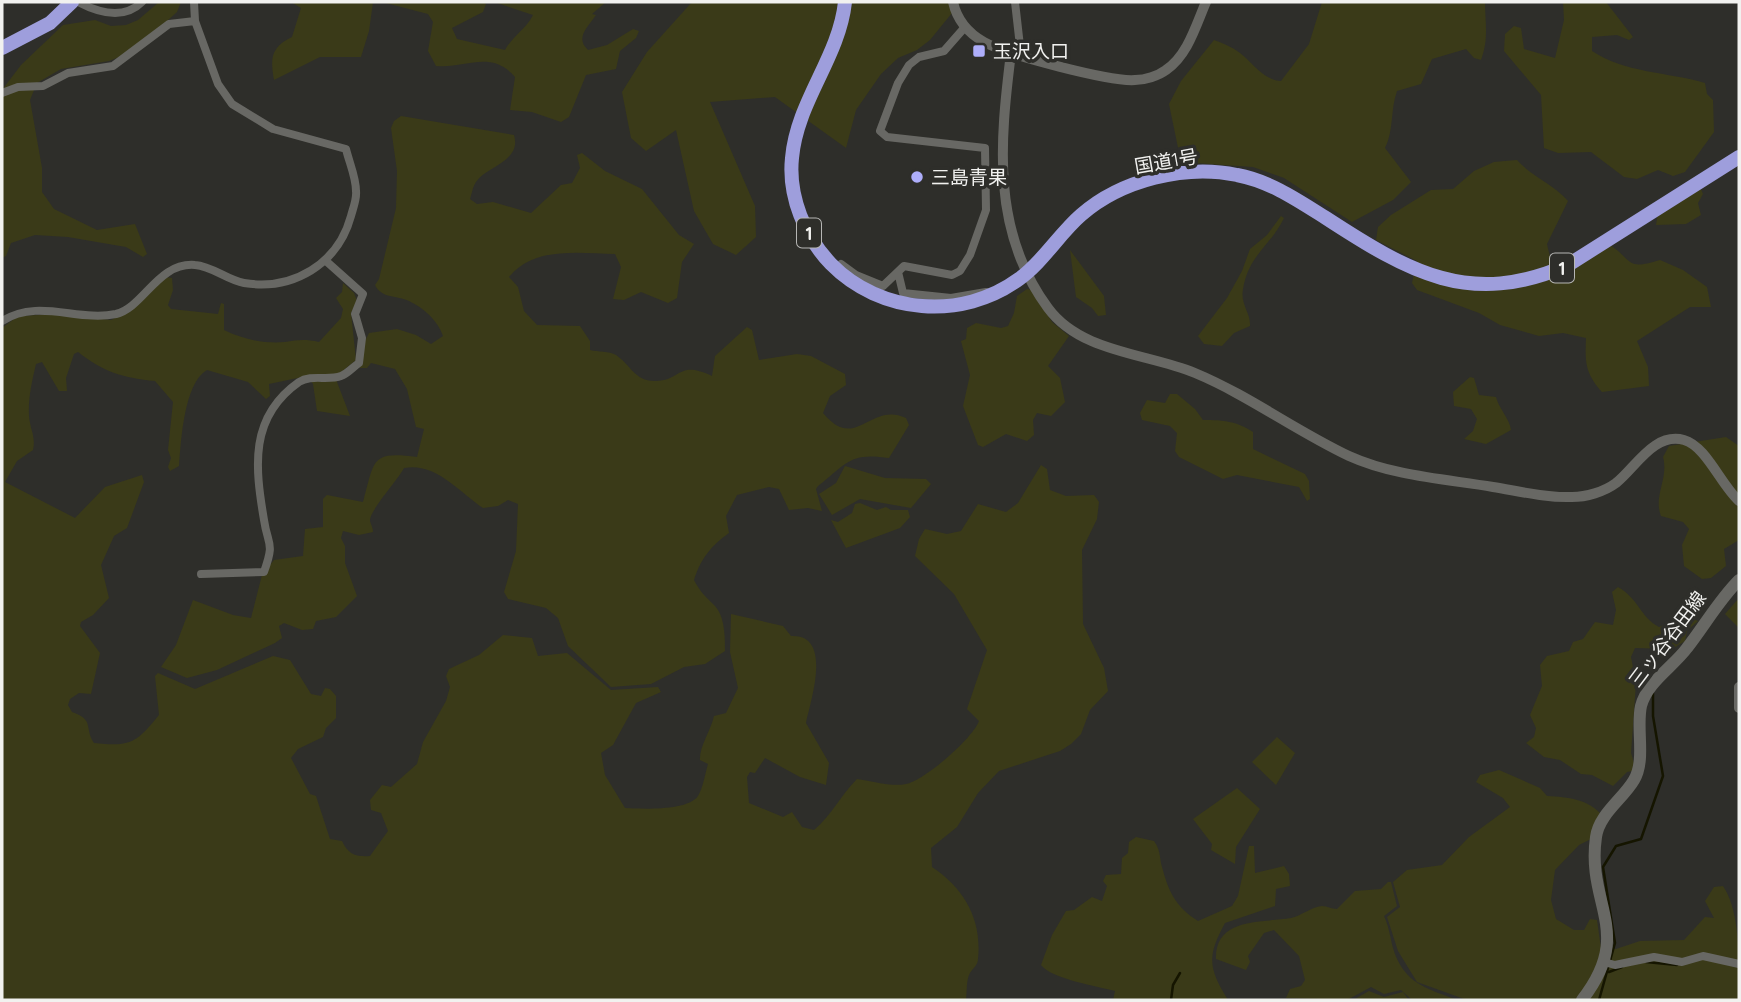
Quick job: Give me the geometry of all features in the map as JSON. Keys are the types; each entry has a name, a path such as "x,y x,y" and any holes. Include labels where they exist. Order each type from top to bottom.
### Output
{"highway":[{"path":"2,48 50,23 72,2"},
{"name":"国道1号","path":"845,2 836,44 808,99 797,129 791,160 794,192 803,223 828,261 861,289 894,303 933,307 971,301 995,292 1020,279 1081,214 1132,185 1185,173 1207,172 1238,175 1266,184 1297,199 1402,265 1445,281 1466,285 1509,284 1540,278 1587,254 1739,157"}],"main road":[{"name":"三ッ谷谷田線","path":"1582,1000 1609,963 1597,871 1596,835 1606,815 1636,777 1642,705 1647,692 1686,650 1727,592 1739,580"}],"street":[{"path":"78,2 107,13 134,9 142,2"},
{"path":"2,321 31,310 114,314 127,309 155,280 185,265 203,266 223,277 246,284 267,284 299,277 326,261 344,235 357,193 346,149 273,129 232,104 218,84 195,21 194,2"},
{"path":"953,2 956,16 985,43 1016,54 1119,79 1137,80 1166,70 1183,52 1206,2"},
{"path":"1015,2 1016,54 1001,164 1009,224 1023,260 1047,307 1075,333 1101,345 1196,373 1330,446 1378,466 1545,495 1584,497 1614,485 1662,441 1682,439 1693,443 1703,453 1722,483 1739,501"},
{"path":"2,93 18,87 43,86 68,73 113,66 169,24 195,21"},
{"path":"828,261 840,263 856,275 883,286 904,266 952,275 960,271 970,256 986,210 985,148 887,137 880,131 898,83 909,65 919,57 944,51 965,27"},
{"path":"201,574 264,572 271,539 264,524 257,456 265,418 277,402 301,380 341,376 359,363 362,338 355,314 363,294 326,261"},
{"path":"898,272 903,293 951,298 995,292"},
{"path":"1739,687 1739,708"},
{"path":"1609,963 1645,958 1682,962 1703,956 1739,964"}],"shaded area":[{"path":"159,2 181,2 177,12 134,51 109,61 61,69 37,83 30,100 42,168 42,192 54,209 97,230 135,224 147,254 143,257 126,247 68,237 35,235 11,243 6,256 2,258 2,90 21,65 63,25 95,20 111,26 126,25 138,20"},
{"path":"291,2 373,2 369,31 361,57 320,57 274,80 272,59 276,49 292,37 301,8"},
{"path":"382,2 483,2 486,4 483,12 452,28 457,39 505,50 533,15 494,2 606,2 592,14 596,15 582,37 588,50 607,45 633,29 639,31 636,38 620,51 616,69 586,75 569,117 561,122 532,112 510,110 515,77 497,64 477,62 436,66 428,51 433,22 428,14"},
{"path":"692,2 961,2 930,40 917,50 898,58 881,74 856,110 846,148 775,97 710,102 755,206 756,237 736,255 713,244 694,211 676,130 646,151 631,138 622,92 647,52"},
{"path":"1322,2 1485,2 1486,38 1481,60 1474,58 1466,49 1432,59 1421,84 1397,91 1385,148 1411,182 1393,200 1352,222 1284,178 1253,167 1181,162 1169,104 1181,81 1214,40 1237,51 1269,78 1281,81 1309,44"},
{"path":"1563,2 1606,2 1633,37 1629,40 1617,35 1592,37 1592,51 1632,68 1705,83 1707,94 1713,100 1714,132 1685,172 1673,176 1658,170 1637,179 1624,177 1591,152 1558,153 1544,148 1541,95 1504,51 1505,34 1514,26 1521,28 1524,49 1555,58 1564,20"},
{"path":"401,116 514,135 515,144 508,158 481,176 475,184 470,199 477,204 493,202 531,213 561,185 572,183 580,168 577,155 582,153 605,171 642,189 679,235 694,244 682,262 677,298 668,303 641,292 624,300 613,299 621,267 615,254 558,254 531,260 509,277 518,287 524,311 537,325 580,326 590,341 590,350 616,355 638,376 649,381 665,380 686,370 712,376 715,356 747,327 752,330 759,360 797,354 811,356 845,374 846,385 830,396 823,413 835,424 854,428 882,416 906,418 909,425 889,458 857,458 843,465 818,486 816,489 822,511 808,508 789,510 779,489 769,487 737,495 726,516 729,533 707,553 694,580 715,606 724,627 725,651 705,664 684,667 651,684 611,687 568,646 558,618 546,608 508,599 504,592 516,551 518,504 508,500 498,506 483,508 437,474 416,467 404,468 379,503 371,516 373,532 359,535 343,531 341,538 345,546 345,563 357,596 336,617 316,621 313,629 302,630 284,623 279,626 282,638 275,643 217,670 187,678 161,667 176,645 193,600 233,615 251,618 262,575 274,560 303,556 305,529 323,527 323,499 327,495 363,502 377,462 390,456 417,457 424,429 416,427 407,389 395,369 371,363 367,368 360,368 363,345 369,333 397,329 416,335 431,344 443,336 434,320 420,307 404,299 386,295 375,285 379,279 396,208 397,171 391,128 394,121"},
{"path":"1517,160 1568,201 1547,244 1550,257 1565,261 1610,245 1630,262 1641,264 1660,260 1683,270 1707,287 1711,307 1690,307 1637,341 1648,367 1649,386 1602,392 1587,367 1586,338 1563,333 1539,336 1500,325 1479,313 1417,290 1412,283 1417,261 1376,240 1378,227 1391,215 1431,190 1453,189 1474,171 1494,162"},
{"path":"1700,187 1703,194 1698,203 1701,215 1686,224 1656,225 1658,212"},
{"path":"1281,216 1284,218 1255,259 1246,277 1242,294 1250,326 1234,333 1222,346 1204,344 1198,336 1227,298 1242,271 1250,249 1267,235"},
{"path":"1070,250 1104,296 1106,315 1098,316 1092,308 1076,297"},
{"path":"166,277 172,278 173,290 168,305 171,309 218,314 221,303 224,304 224,330 269,342 319,342 341,318 343,309 336,298 342,292 343,283 354,293 357,301 351,313 356,360 340,373 337,382 350,416 317,411 313,384 307,376 269,384 270,396 266,399 248,382 207,370 193,387 185,414 179,466 170,471 168,467 171,458 168,450 173,402 155,381 114,373 96,365 78,352 74,354 66,378 67,391 59,391 42,362 36,364 29,409 33,450 17,461 5,482 75,518 105,487 142,475 144,482 127,528 114,536 101,565 109,598 93,615 81,622 80,626 100,653 91,694 79,693 70,699 68,705 72,712 84,718 94,743 125,743 138,737 159,715 155,676 158,673 195,689 273,656 290,660 311,694 321,696 325,688 330,689 336,696 336,718 326,728 323,737 298,749 291,758 310,794 316,796 330,839 342,841 350,852 360,856 370,856 388,831 381,813 371,810 370,800 382,785 391,787 417,764 423,742 446,701 450,687 446,676 449,669 479,655 503,635 532,638 538,656 567,653 611,690 658,687 661,692 636,703 613,745 601,753 605,775 625,808 675,807 693,801 700,793 708,764 700,760 703,744 714,716 726,713 738,688 730,652 731,614 783,626 791,636 804,638 812,645 816,656 815,684 806,723 829,763 826,785 800,777 765,758 755,773 750,772 747,777 749,803 783,817 792,812 802,827 814,830 857,779 894,785 914,781 958,748 979,721 967,709 987,650 954,594 915,556 919,539 925,529 947,534 961,531 978,504 1006,512 1018,503 1041,465 1047,469 1050,490 1066,496 1094,495 1099,502 1097,519 1082,550 1083,624 1104,668 1108,691 1090,710 1081,734 1071,744 1060,751 999,771 978,793 957,827 931,848 932,867 962,895 977,931 978,961 969,976 966,1000 2,1000 2,328 18,316 60,314 111,320 129,311"},
{"path":"1027,289 1032,290 1052,322 1069,336 1048,366 1060,378 1065,402 1051,416 1037,413 1033,420 1034,435 1027,441 1006,434 983,447 978,445 963,406 970,375 961,341 966,339 967,328 976,323 1001,328 1008,326 1017,296"},
{"path":"1470,377 1474,378 1479,395 1496,397 1511,430 1486,444 1464,439 1473,431 1477,419 1471,409 1454,406 1453,392"},
{"path":"1170,394 1177,394 1195,409 1203,420 1229,422 1253,432 1253,449 1305,474 1309,481 1310,499 1307,501 1299,487 1237,475 1223,479 1179,457 1175,451 1177,433 1170,426 1142,420 1140,413 1147,400 1165,403"},
{"path":"1726,437 1739,446 1739,540 1724,549 1726,566 1711,578 1702,579 1684,566 1682,545 1689,529 1683,522 1661,516 1659,501 1664,472 1663,457 1669,446"},
{"path":"845,466 885,478 926,479 931,484 911,508 860,499 832,515 819,494 836,483"},
{"path":"860,503 877,510 886,507 891,510 908,510 910,517 900,528 846,548 831,520 838,522 852,513 855,504"},
{"path":"1618,587 1659,627 1674,621 1682,611 1690,610 1690,617 1698,621 1687,631 1685,641 1672,649 1635,648 1631,657 1636,683 1631,753 1634,763 1632,771 1627,772 1613,786 1592,775 1581,774 1560,760 1544,757 1526,743 1534,737 1536,728 1530,715 1542,686 1540,665 1547,656 1569,651 1573,642 1583,639 1595,622 1613,625 1616,610 1612,592"},
{"path":"1739,598 1739,628 1725,614"},
{"path":"1277,737 1295,753 1276,785 1252,762"},
{"path":"1499,770 1540,788 1547,796 1584,802 1602,815 1591,839 1579,845 1555,870 1551,900 1556,919 1574,930 1584,930 1590,919 1597,920 1601,948 1616,949 1640,941 1684,940 1705,917 1714,918 1705,901 1714,887 1723,886 1729,897 1736,924 1739,1000 1467,1000 1417,982 1398,951 1387,917 1400,907 1393,882 1407,870 1442,865 1469,837 1510,807 1503,798 1476,782 1480,775"},
{"path":"1237,788 1260,809 1236,847 1235,864 1211,850 1212,844 1193,819"},
{"path":"1136,837 1154,841 1171,892 1179,905 1198,921 1232,906 1238,896 1249,846 1254,846 1255,873 1284,866 1289,874 1290,886 1276,889 1275,906 1225,923 1219,934 1212,962 1228,1000 1113,1000 1115,991 1064,978 1041,965 1052,935 1066,911 1074,910 1092,897 1102,901 1107,886 1103,881 1106,875 1121,874 1122,858 1128,853 1129,842"},
{"path":"1391,882 1397,906 1384,916 1397,960 1418,983 1458,1000 1412,1000 1401,990 1384,994 1371,987 1347,1000 1286,998 1290,989 1301,986 1305,980 1299,956 1274,930 1264,933 1248,956 1250,962 1246,970 1216,959 1218,945 1223,936 1232,929 1254,922 1291,918 1318,907 1337,909 1355,891 1381,889"},
{"path":"1369,991 1384,997 1403,992 1409,1000 1353,1000"}],"waterway":[{"path":"1599,1000 1615,943 1603,867 1616,846 1641,839 1663,776 1653,716 1653,693"},
{"path":"1646,962 1677,965"},
{"path":"1609,972 1622,967"},
{"path":"1171,1000 1173,985 1180,973"}],"place":[{"name":"玉沢入口","path":"979,51"},
{"name":"三島青果","path":"917,177"}]}
